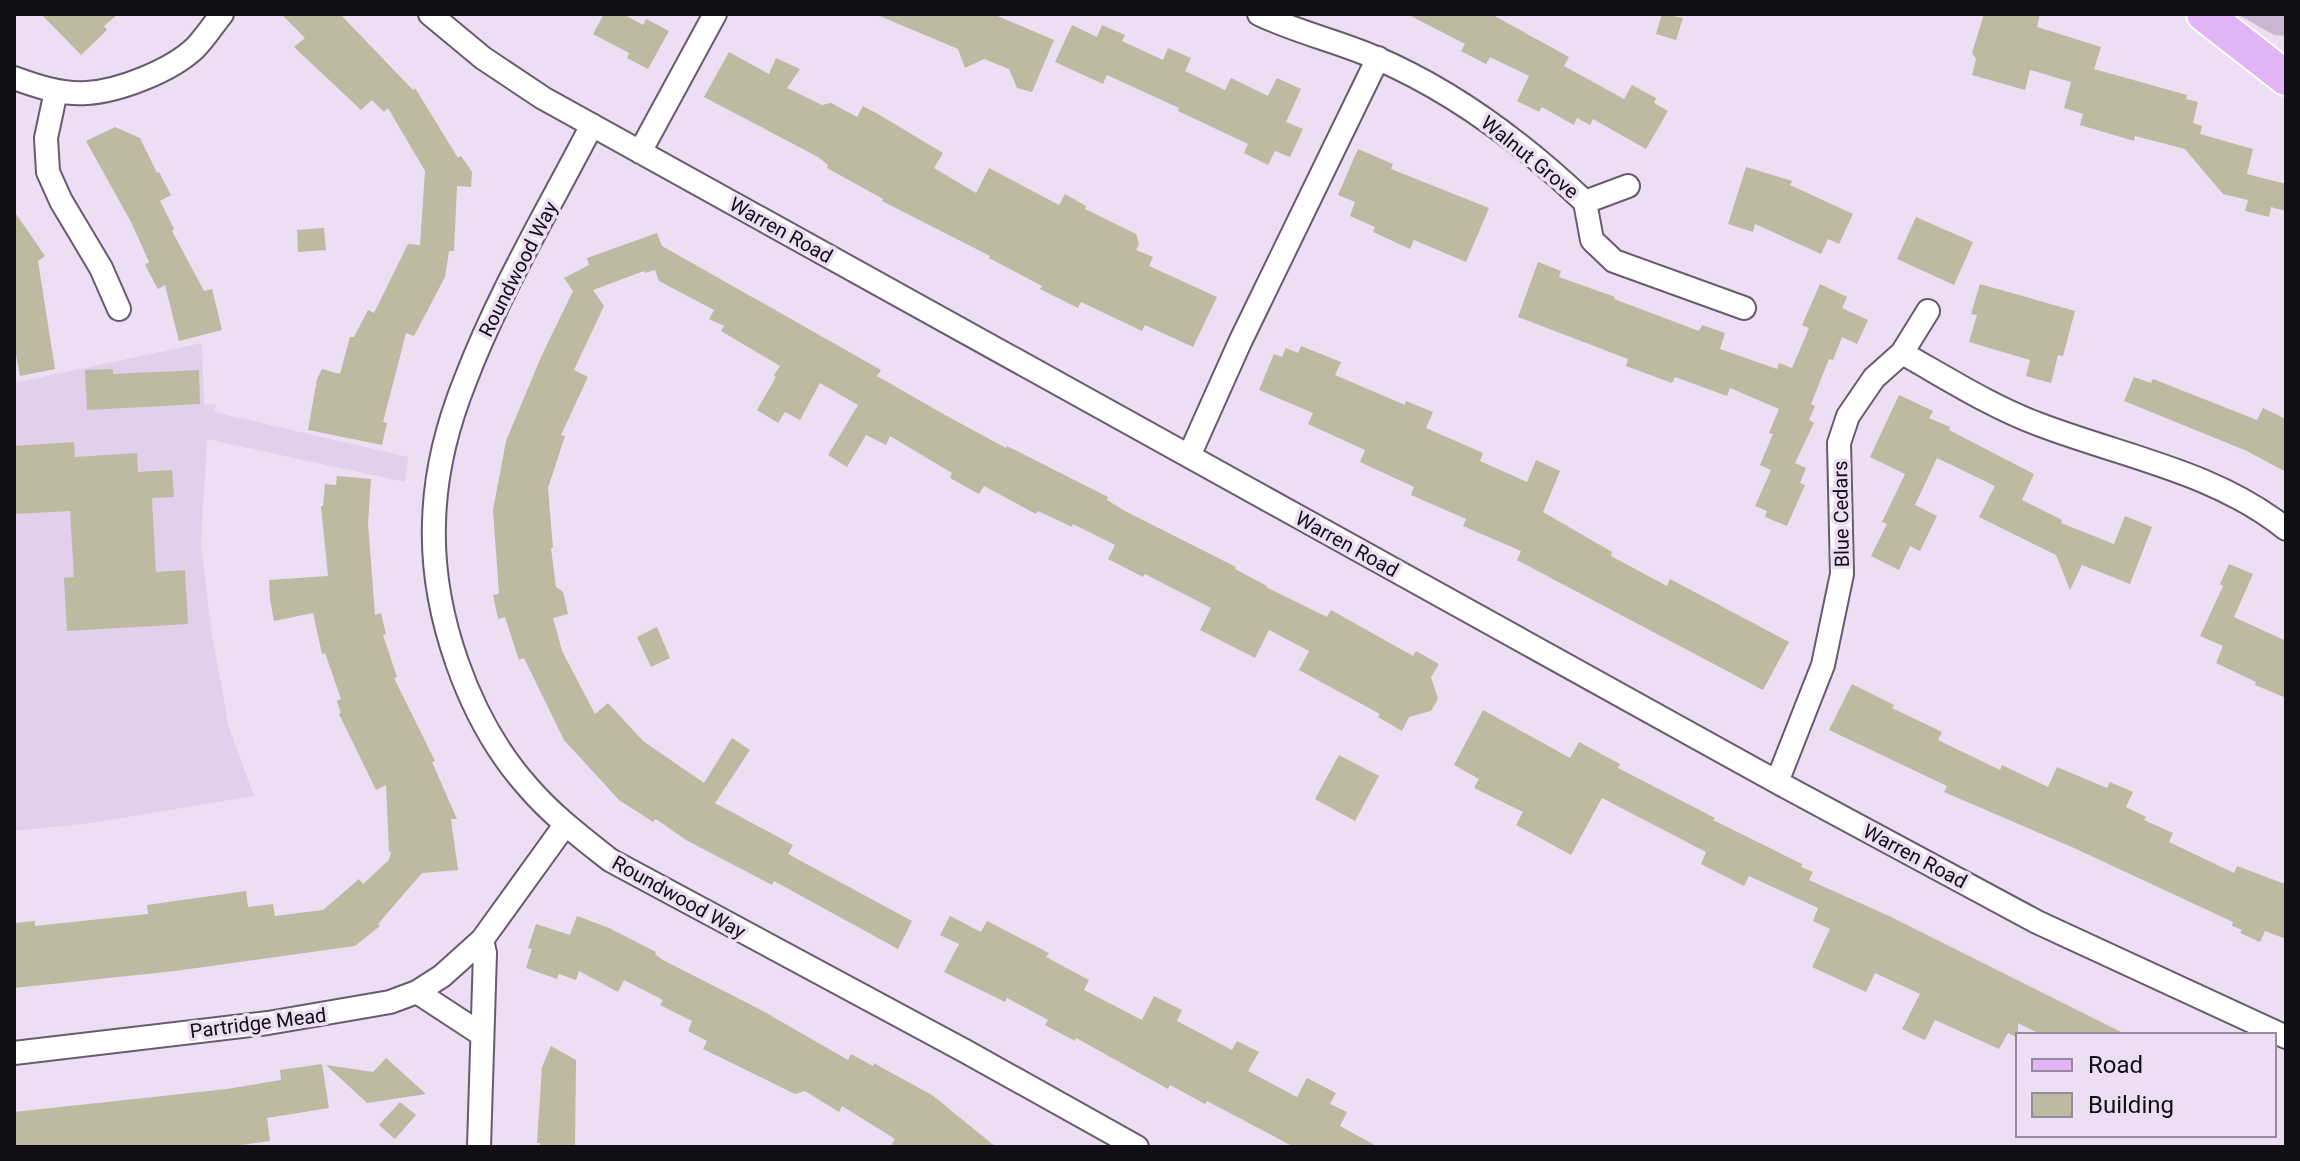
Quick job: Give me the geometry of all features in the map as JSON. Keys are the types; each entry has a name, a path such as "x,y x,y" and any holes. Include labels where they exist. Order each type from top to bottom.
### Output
{"main road":[{"path":"2204,14 2286,78"}],"street":[{"path":"14,78 56,91 87,93 123,85 161,71 194,49 222,14"},
{"name":"Warren Road","path":"430,14 483,58 543,98 1777,782 2037,922 2286,1037"},
{"path":"640,152 715,14"},
{"name":"Walnut Grove","path":"1259,14 1378,58 1445,92 1492,125 1585,202 1592,240 1614,261 1744,308"},
{"path":"1189,456 1240,342 1378,58"},
{"path":"56,91 46,138 48,172 61,201 101,268 119,309"},
{"name":"Roundwood Way","path":"592,125 503,292 464,382 438,478 434,524 436,575 447,627 464,681 492,736 526,786 565,825 622,867 1137,1147"},
{"path":"1585,202 1628,186"},
{"name":"Blue Cedars","path":"1777,782 1823,665 1842,574 1839,443 1848,416 1874,378 1902,353 1928,311"},
{"path":"1902,353 1997,406 2038,424 2240,498 2286,529"},
{"name":"Partridge Mead","path":"14,1053 346,1011 390,1002 417,992 442,976 482,940 565,825"},
{"path":"479,1147 485,953 482,940"},
{"path":"417,992 481,1034"}],"shaded area":[{"path":"2237,14 2286,14 2286,36 2274,35"},
{"path":"202,343 204,405 216,404 214,412 408,457 405,482 207,439 201,545 212,635 229,728 254,796 92,823 14,831 14,383"}],"building":[{"path":"41,14 118,14 104,26 107,30 81,55"},
{"path":"281,14 340,14 413,90 415,88 458,158 461,156 472,172 471,187 457,186 454,251 449,251 445,277 414,336 406,333 383,422 387,423 382,445 308,430 317,379 322,369 340,374 350,337 354,337 368,310 374,313 408,244 420,245 425,171 388,108 384,112 372,100 361,110 294,47 305,38"},
{"path":"604,14 623,14 643,25 646,19 669,31 648,69 627,58 629,53 593,34"},
{"path":"875,14 993,14 1054,40 1032,92 1017,88 1009,69 984,59 965,68 958,49"},
{"path":"1407,14 1491,14 1569,57 1564,66 1624,99 1632,85 1656,98 1654,103 1668,111 1646,149 1593,119 1590,125 1577,118 1574,125 1542,107 1539,112 1517,101 1529,76 1490,57 1486,64 1461,51 1465,44"},
{"path":"1662,14 1683,18 1676,40 1656,34"},
{"path":"1984,14 2040,14 2037,27 2101,47 2094,69 2187,95 2186,99 2198,102 2193,123 2202,126 2200,134 2253,149 2247,174 2286,184 2286,211 2271,207 2269,217 2245,211 2248,200 2223,194 2185,149 2135,136 2134,141 2080,125 2083,114 2064,108 2071,82 2030,70 2025,90 1972,75 1976,59 1972,53"},
{"path":"1072,25 1097,37 1102,25 1125,35 1122,41 1163,60 1168,48 1191,58 1185,71 1225,90 1231,78 1268,96 1277,78 1301,89 1286,122 1303,129 1290,157 1275,151 1268,165 1244,153 1248,144 1178,111 1179,108 1107,75 1103,84 1055,62"},
{"path":"729,52 769,74 776,58 800,69 787,88 822,105 831,103 857,117 863,106 878,114 943,153 934,168 976,193 989,168 1059,205 1065,194 1086,206 1085,209 1136,234 1139,244 1136,250 1153,257 1149,266 1217,297 1193,347 1145,325 1142,331 1081,302 1078,308 1040,289 1042,286 990,256 882,201 827,168 828,165 818,157 704,97"},
{"path":"115,127 140,138 159,172 171,195 160,201 204,291 212,289 222,330 179,341 165,285 158,289 145,265 149,262 131,222 86,141"},
{"path":"1358,149 1393,164 1391,169 1489,208 1466,262 1414,240 1410,249 1373,232 1375,227 1350,216 1355,202 1338,195"},
{"path":"1746,167 1792,181 1790,185 1853,214 1839,244 1828,239 1821,254 1755,224 1753,232 1728,224"},
{"path":"14,211 45,256 38,261 55,369 20,376 14,344"},
{"path":"1916,217 1973,242 1954,285 1897,259"},
{"path":"324,228 326,250 298,252 297,230"},
{"path":"657,233 662,246 881,370 877,376 945,415 1108,497 1107,500 1125,511 1236,567 1266,587 1327,617 1331,610 1413,656 1416,651 1439,664 1431,677 1438,699 1431,711 1409,717 1402,731 1378,717 1380,714 1299,670 1309,651 1269,630 1255,658 1200,630 1211,608 1108,559 1115,545 1073,524 1072,527 1038,511 1036,514 984,486 979,494 950,478 952,473 890,436 886,445 866,435 847,467 828,455 858,405 820,383 800,420 785,412 778,423 757,410 780,366 721,331 724,326 709,319 714,310 659,281 655,270 644,271 593,290 604,306 574,370 588,377 561,435 565,436 548,488 556,587 563,592 568,614 553,618 562,651 595,714 608,703 643,741 704,783 732,738 750,750 715,803 793,845 788,854 912,921 898,949 774,881 772,885 686,840 656,819 653,822 619,800 564,740 524,658 519,660 505,617 498,619 493,595 499,594 493,510 506,441 573,291 564,278 589,265 587,258"},
{"path":"1538,262 1561,271 1559,277 1614,299 1699,331 1702,325 1725,333 1720,349 1777,369 1779,363 1792,368 1809,328 1802,325 1820,284 1847,297 1842,308 1868,320 1857,344 1842,337 1833,360 1829,359 1811,404 1815,406 1809,420 1814,423 1795,463 1806,468 1800,483 1805,485 1787,526 1765,517 1767,511 1755,506 1771,470 1760,465 1779,409 1730,388 1727,396 1675,377 1672,383 1626,366 1628,359 1518,317"},
{"path":"1980,284 2075,311 2063,356 2058,355 2051,383 2026,376 2030,360 1969,342 1977,315 1971,314"},
{"path":"1301,346 1341,362 1335,375 1405,405 1406,401 1433,412 1426,428 1483,453 1480,461 1527,482 1536,460 1560,471 1543,512 1612,552 1611,556 1667,586 1670,579 1789,642 1763,690 1517,560 1521,551 1463,526 1466,519 1411,495 1414,487 1360,462 1365,450 1308,424 1313,413 1259,390 1274,354 1282,357 1286,348 1298,353"},
{"path":"113,369 113,374 199,370 200,404 87,410 85,370"},
{"path":"2134,377 2151,383 2153,379 2257,420 2263,408 2286,419 2286,472 2247,451 2124,401"},
{"path":"1899,395 1933,411 1929,418 1950,427 1949,430 2034,474 2022,500 2062,520 2061,523 2114,544 2125,516 2152,527 2130,584 2082,565 2070,590 2056,555 1979,517 1995,486 1937,458 1915,505 1937,516 1920,551 1910,546 1899,570 1871,556 1887,524 1882,522 1905,474 1870,457"},
{"path":"74,442 75,457 137,453 138,472 172,470 174,497 152,498 156,572 185,570 188,624 67,631 64,578 74,577 70,511 14,514 14,446"},
{"path":"337,476 371,479 368,523 375,615 381,613 386,634 383,635 397,677 394,678 435,761 432,762 457,819 451,819 458,870 422,873 378,924 380,926 355,946 175,971 14,988 14,923 35,921 35,926 148,914 147,905 246,891 248,907 273,904 275,916 323,910 359,879 363,884 389,860 386,785 376,790 339,714 337,701 341,699 325,653 322,654 313,613 274,621 270,599 269,580 328,576 321,506 325,484 336,485"},
{"path":"2229,564 2253,574 2234,617 2286,641 2286,698 2216,663 2223,646 2200,636 2223,586 2220,584"},
{"path":"657,627 670,658 651,667 637,637"},
{"path":"1852,684 1942,732 1938,740 2000,770 2002,765 2048,787 2057,767 2107,788 2110,782 2133,792 2126,807 2146,817 2144,820 2173,833 2169,842 2234,873 2237,866 2285,884 2286,939 2265,931 2260,942 2240,933 2242,930 2232,926 2233,922 1944,792 1947,786 1829,730"},
{"path":"1483,710 1570,758 1579,742 1620,764 1618,768 1715,818 1713,820 1802,864 1801,867 1813,872 1809,880 1889,916 2123,1033 2038,1033 2018,1023 2016,1037 2008,1033 1999,1049 1935,1020 1925,1040 1902,1029 1920,994 1875,973 1866,992 1812,967 1830,929 1813,921 1818,908 1749,876 1744,886 1701,864 1706,852 1602,798 1571,855 1516,825 1523,812 1474,788 1479,779 1454,765"},
{"path":"1339,755 1379,776 1355,821 1315,799"},
{"path":"577,916 656,952 663,960 761,1010 848,1060 851,1054 873,1066 874,1063 932,1095 996,1147 890,1147 895,1139 842,1106 839,1112 805,1091 795,1094 703,1049 707,1041 688,1031 692,1021 660,1005 663,1000 624,980 618,992 579,971 576,980 559,974 557,979 526,968 532,949 528,948 536,924 570,935"},
{"path":"950,916 981,932 987,921 1049,953 1046,957 1089,980 1084,990 1142,1020 1154,996 1182,1010 1177,1021 1232,1050 1237,1041 1259,1052 1248,1071 1297,1097 1307,1078 1336,1093 1330,1104 1347,1112 1340,1126 1378,1147 1294,1147 1207,1101 1205,1104 1170,1085 1168,1089 1076,1038 1075,1041 1045,1025 1048,1020 1007,998 1005,1002 944,972 959,944 940,935"},
{"path":"551,1046 576,1060 575,1147 540,1147 537,1143 542,1067"},
{"path":"386,1058 426,1094 367,1103 326,1065 373,1072"},
{"path":"322,1064 329,1108 267,1118 270,1141 227,1147 14,1147 14,1112 227,1089 281,1080 280,1070"},
{"path":"400,1102 416,1115 395,1139 379,1125"}]}
